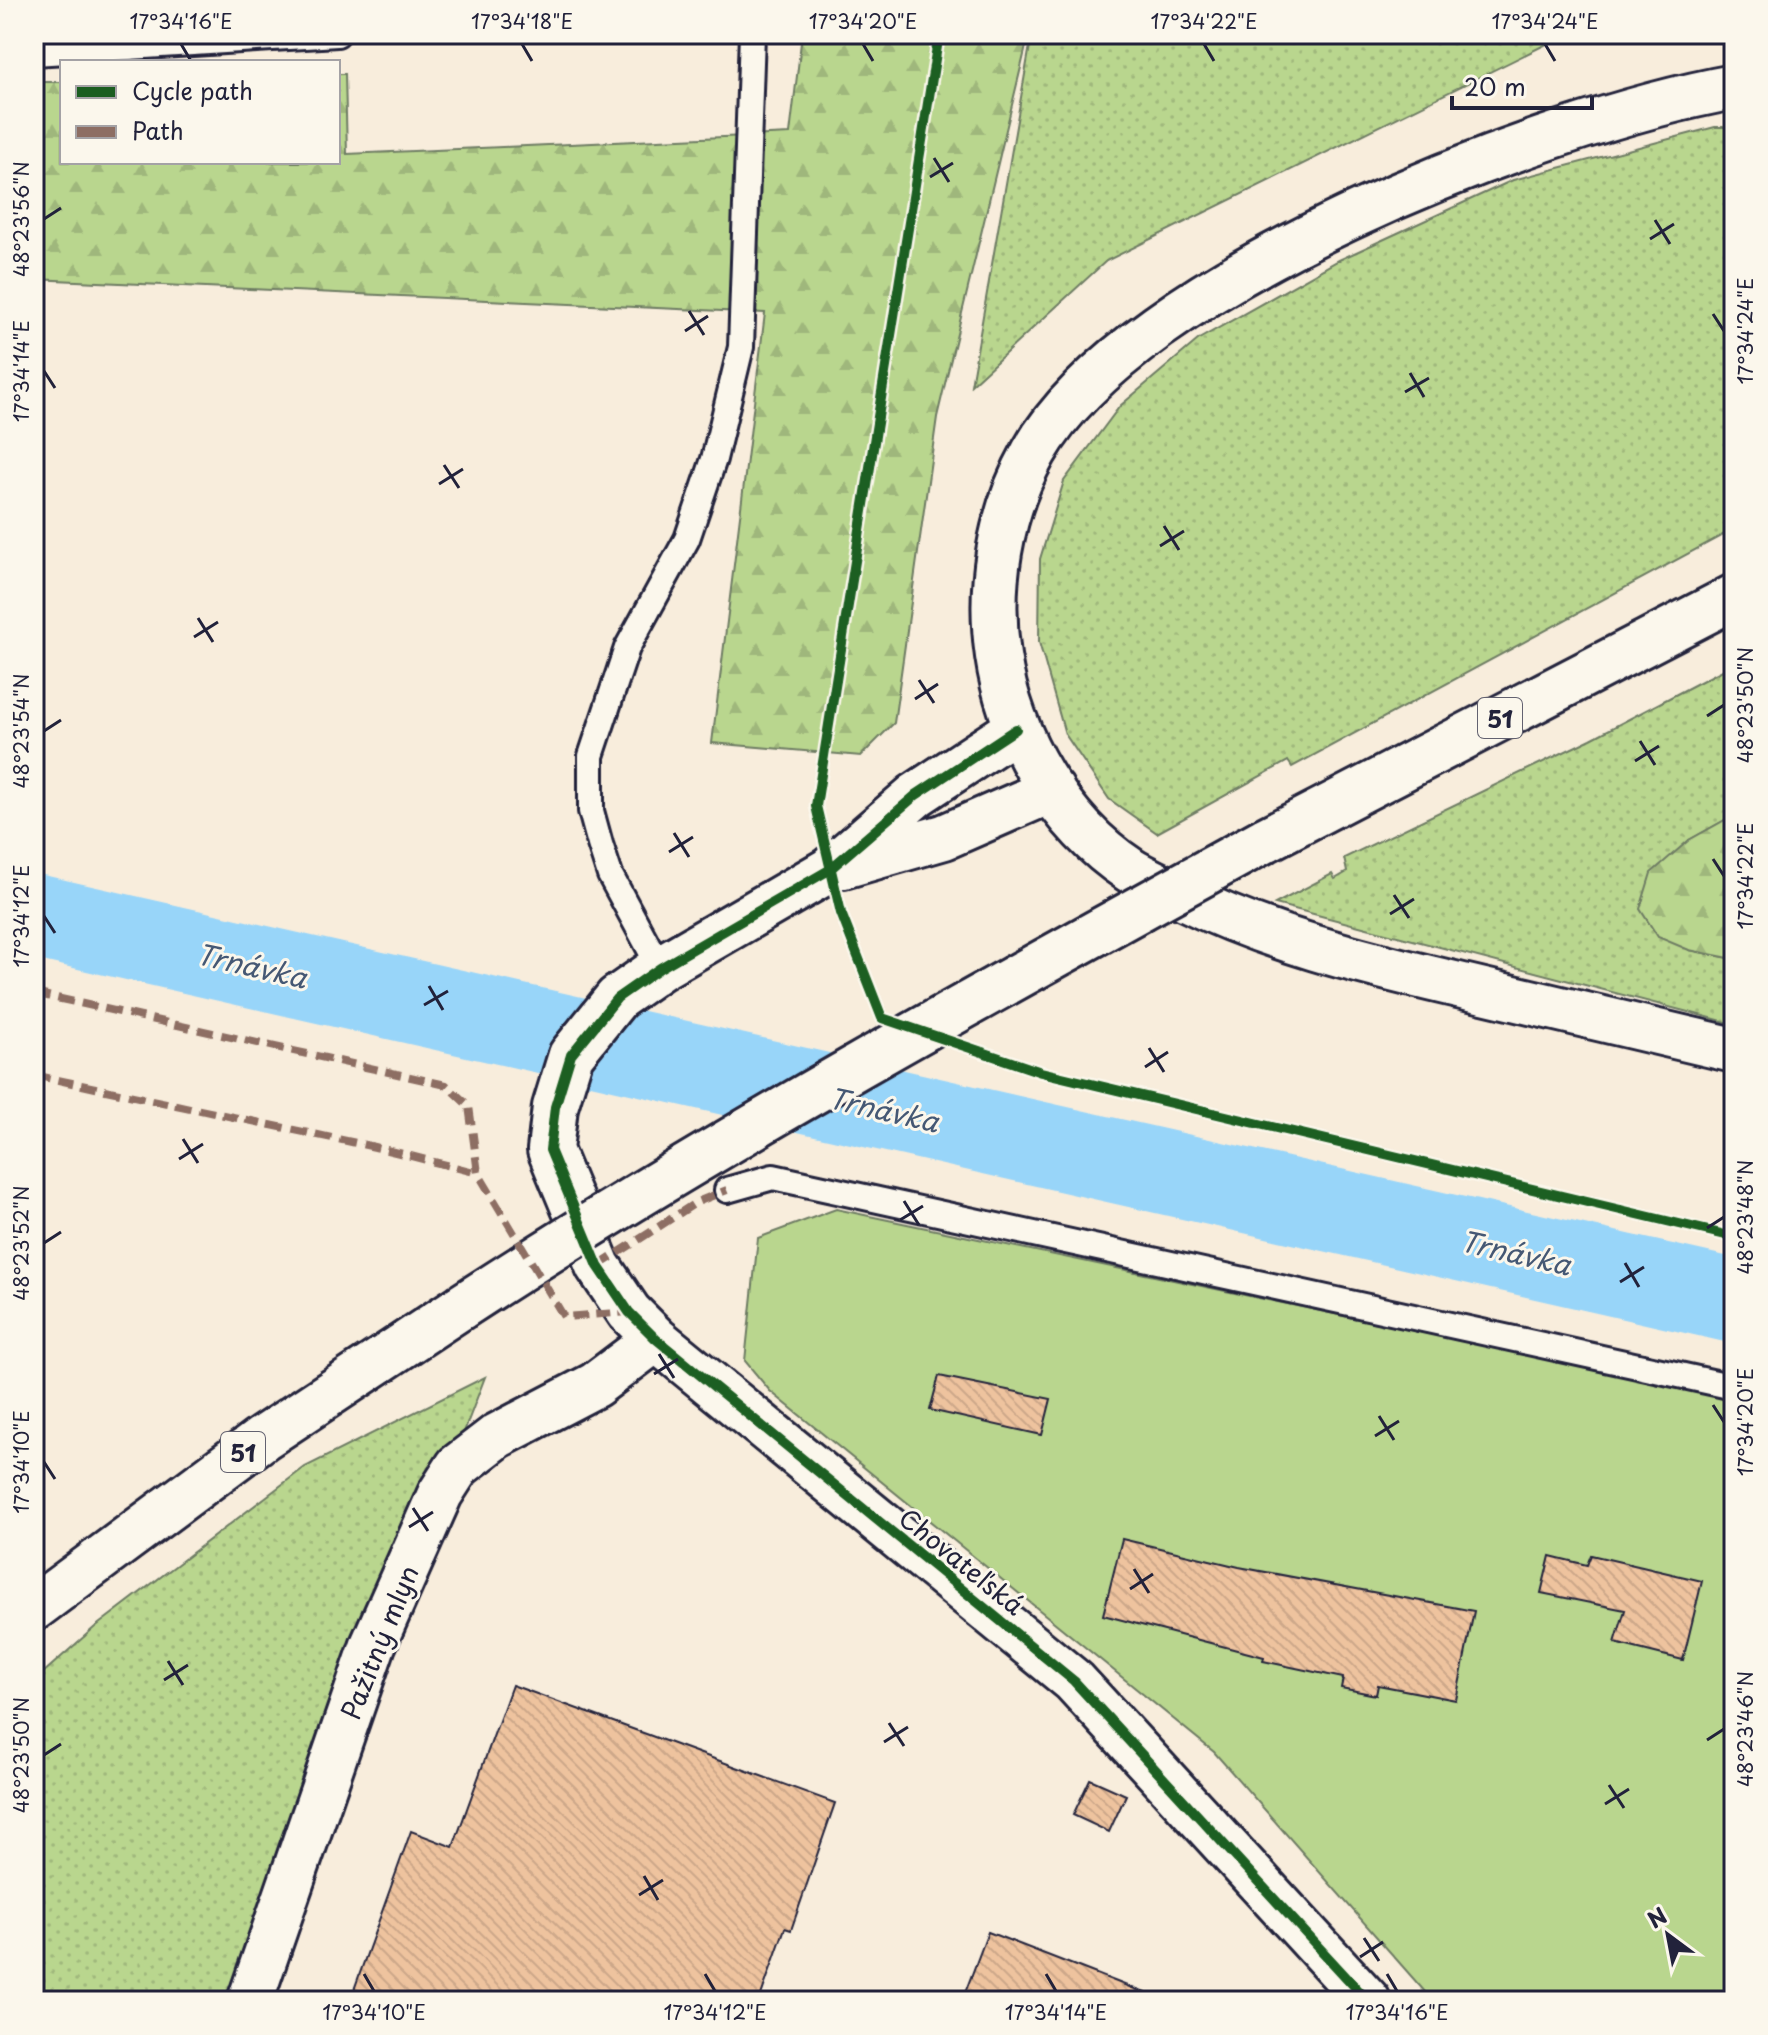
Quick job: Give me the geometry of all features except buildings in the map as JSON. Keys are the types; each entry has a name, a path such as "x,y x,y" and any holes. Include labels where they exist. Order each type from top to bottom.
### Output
{"main road":[{"path":"1734,87 1669,98 1472,164 1338,224 1218,288 1132,345 1072,401 1034,452 1005,521 995,573 995,635 1002,678 1016,729 1052,790 1091,839 1132,871 1238,924 1349,959 1734,1050"},
{"name":"51","path":"34,1608 263,1438 583,1227 1000,985 1265,840 1734,597"},
{"path":"660,968 829,870 916,795 1016,729"},
{"path":"829,870 944,837 1052,790"},
{"name":"Chovateľská","path":"660,968 617,998 571,1055 555,1107 550,1150 598,1266 629,1312 656,1339 1074,1681 1368,2001"},
{"name":"Pažitný mlyn","path":"250,2001 373,1645 440,1494 458,1466 497,1436 595,1385 656,1339"}],"lane":[{"path":"34,53 337,34"},
{"path":"660,968 610,875 591,811 591,756 627,648 687,539 714,459 741,347 752,34"},
{"path":"727,1190 773,1177 1734,1387"}],"green space":[{"path":"802,34 907,34 973,41 975,34 1029,34 937,417 894,723 861,756 712,743 765,313 34,279 34,82 60,82 60,164 340,164 340,74 345,74 347,154 790,134"},
{"path":"1032,34 1567,34 1106,261 971,385"},
{"path":"1715,127 1734,127 1734,529 1292,767 1288,761 1157,833 1109,799 1065,734 1039,642 1040,559 1064,481 1120,406 1199,339 1339,260 1513,180"},
{"path":"1734,664 1734,815 1689,840 1689,950 1734,959 1734,1024 1275,904 1332,874 1335,879 1347,872 1344,858 1591,739"},
{"path":"1734,815 1734,959 1689,950 1658,937 1640,909 1651,873 1689,840"},
{"path":"836,1209 1734,1398 1734,2001 1433,2001 1214,1752 770,1391 745,1361 758,1238"},
{"path":"485,1377 246,2001 34,2001 34,1681 95,1627 305,1467"}],"waterway":[{"name":"Trnávka","path":"34,916 1734,1301"}],"marked path":[{"path":"34,993 446,1085 469,1106 478,1173 564,1317 629,1312"},
{"path":"34,1075 375,1147 478,1173"},
{"path":"598,1266 697,1202 727,1190"}],"cycle path":[{"path":"939,34 816,806 841,913 882,1018 1041,1072 1734,1237"},
{"path":"1016,729 916,795 829,870 660,968 617,998 571,1055 555,1107 550,1150 598,1266 629,1312 656,1339 1074,1681 1368,2001"}]}
